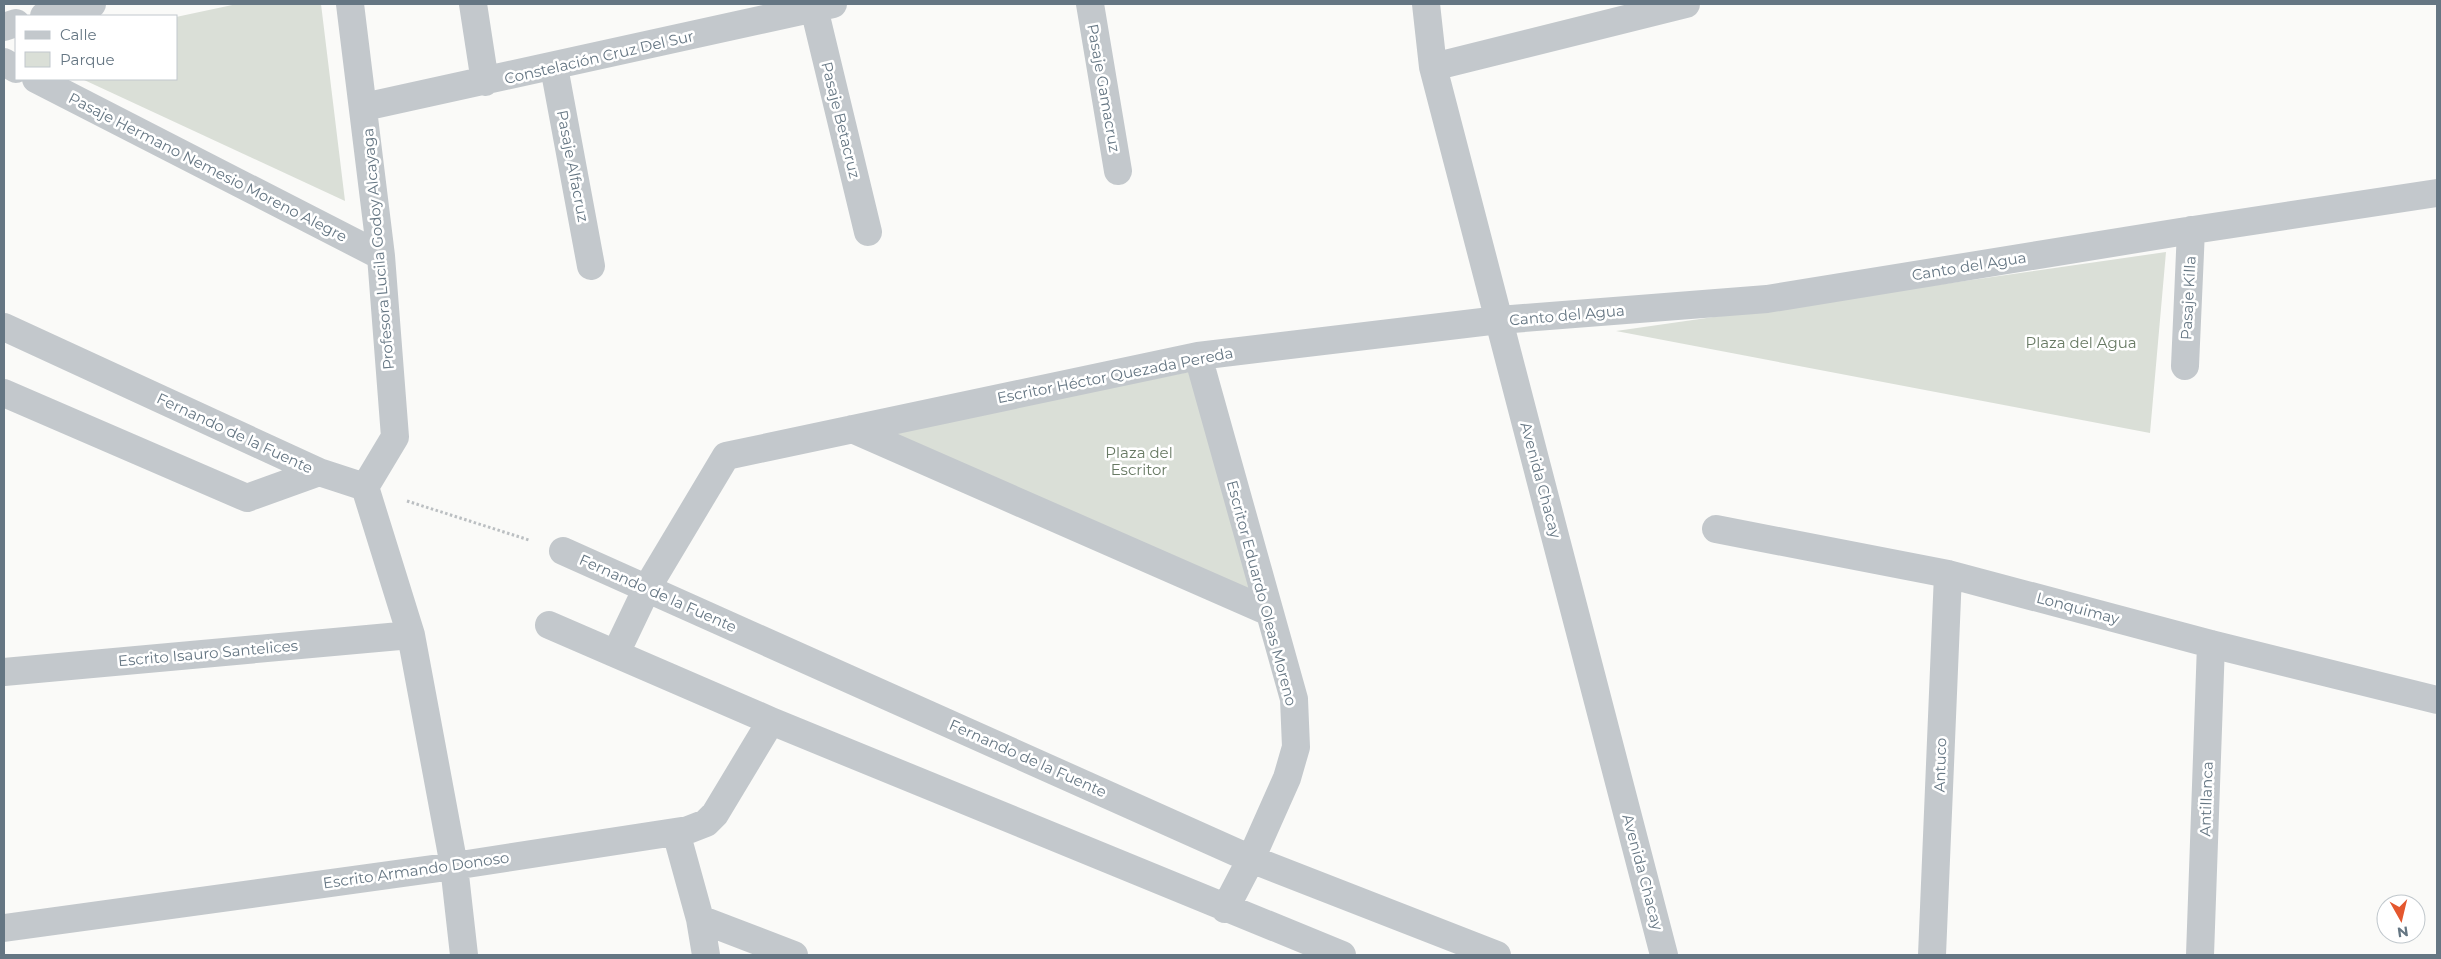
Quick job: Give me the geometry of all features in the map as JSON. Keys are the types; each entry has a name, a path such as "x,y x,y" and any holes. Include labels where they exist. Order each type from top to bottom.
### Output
{"street":[{"path":"48,15 92,4"},
{"name":"Profesora Lucila Godoy Alcayaga","path":"350,4 381,256 395,437 365,488"},
{"path":"473,4 485,82"},
{"name":"Pasaje Gamacruz","path":"1090,4 1118,171"},
{"name":"Avenida Chacay","path":"1426,4 1433,67 1664,955"},
{"path":"1433,67 1686,4"},
{"name":"Constelación Cruz Del Sur","path":"364,108 824,6"},
{"name":"Pasaje Betacruz","path":"824,6 868,232"},
{"path":"4,62 15,68"},
{"name":"Pasaje Alfacruz","path":"554,67 592,266"},
{"name":"Pasaje Hermano Nemesio Moreno Alegre","path":"38,80 381,256"},
{"name":"Canto del Agua","path":"1499,320 1767,299 2191,230 2437,193"},
{"name":"Pasaje Killa","path":"2185,366 2191,230"},
{"name":"Escritor Héctor Quezada Pereda","path":"616,653 647,588 726,456 1198,356 1499,320"},
{"name":"Fernando de la Fuente","path":"4,327 319,472"},
{"name":"Escritor Eduardo Oleas Moreno","path":"1198,356 1294,699 1296,747 1287,778 1251,859 1226,909"},
{"name":"Fernando de la Fuente","path":"4,393 247,498 319,472"},
{"path":"852,429 1269,612"},
{"path":"319,472 365,488 411,635 454,866 464,955"},
{"name":"Lonquimay","path":"1716,529 1948,574 2211,644 2437,700"},
{"name":"Fernando de la Fuente","path":"563,551 1251,859 1496,955"},
{"name":"Antuco","path":"1932,955 1948,574"},
{"path":"548,625 771,721 1342,955"},
{"name":"Escrito Isauro Santelices","path":"4,672 411,635"},
{"name":"Antillanca","path":"2200,955 2211,644"},
{"name":"Escrito Armando Donoso","path":"4,928 454,866 676,832 706,823 715,814 771,721"},
{"path":"676,832 700,919 706,955"},
{"path":"700,919 794,955"}],"path":[{"path":"365,488 563,551"}],"green space":[{"path":"237,4 321,4 345,201 84,80 178,80 178,17"},
{"name":"Plaza del Agua","path":"2166,252 2150,433 1616,331"},
{"name":"Plaza del Escritor","path":"1193,371 1256,594 888,433"}]}
